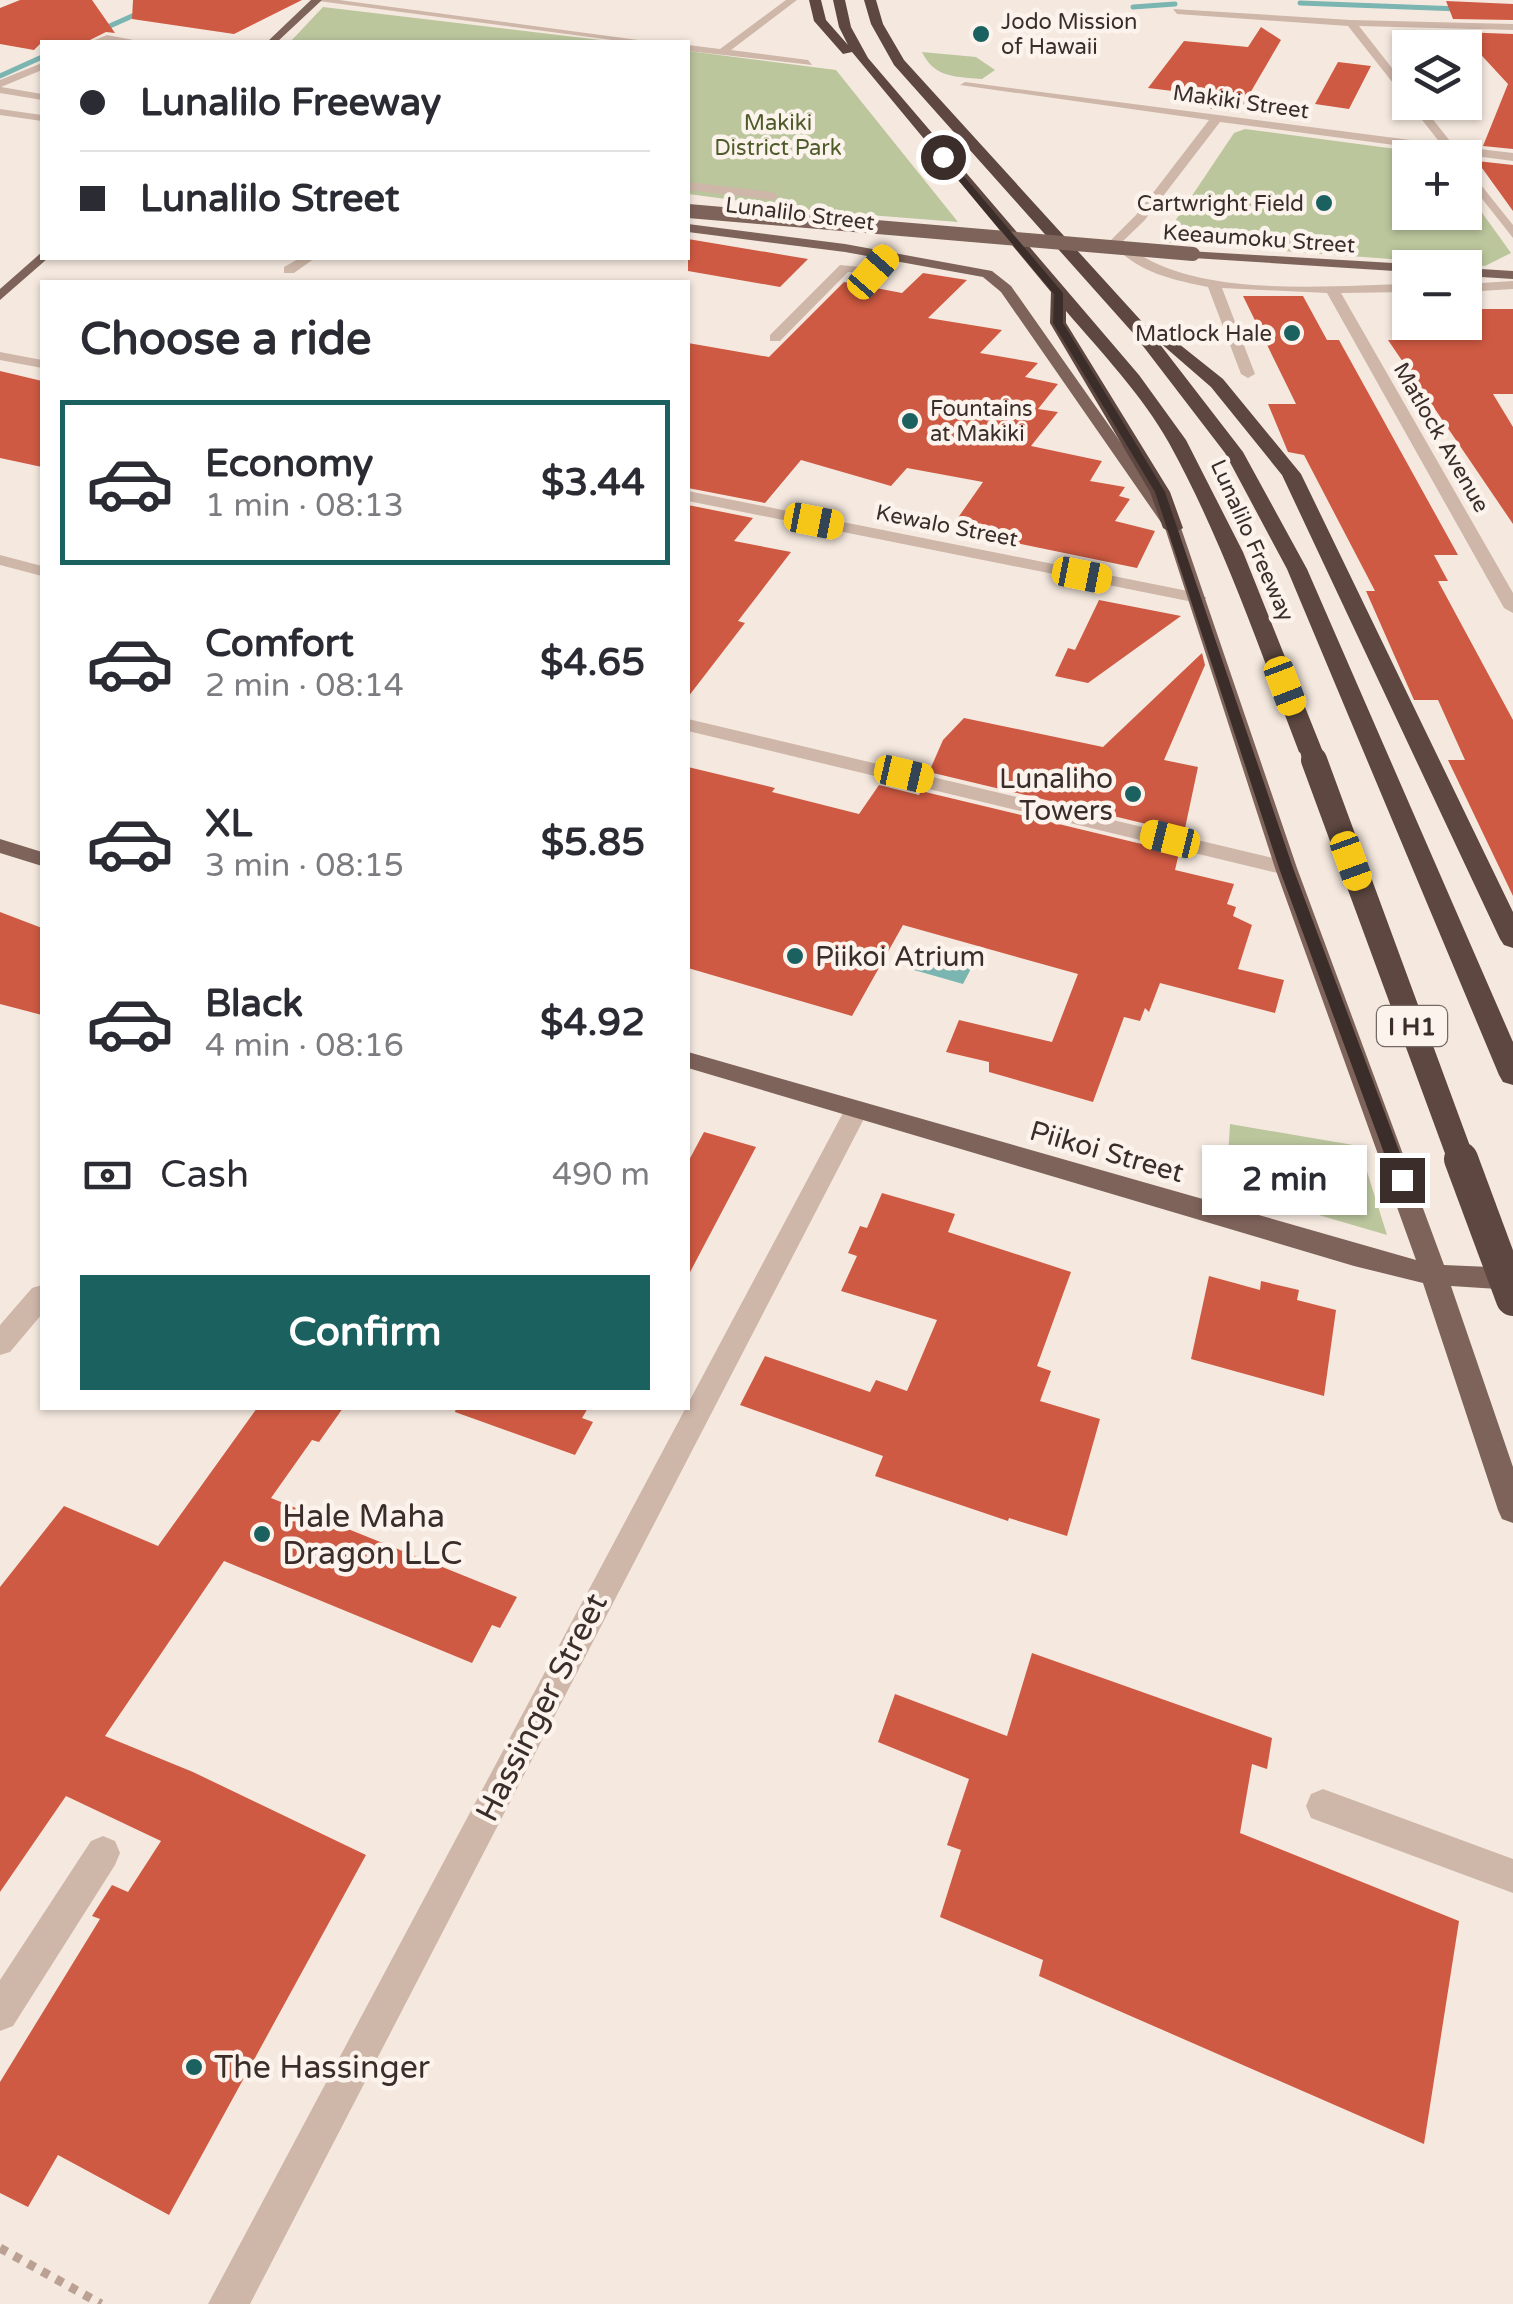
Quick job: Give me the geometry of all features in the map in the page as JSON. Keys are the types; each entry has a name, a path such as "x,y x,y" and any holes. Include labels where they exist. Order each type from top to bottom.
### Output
{"highway":[{"path":"815,0 820,21 832,38 874,75"},
{"name":"Lunalilo Freeway","path":"839,0 852,43 874,75 1133,379 1196,472 1234,552 1311,752 1513,1299"},
{"name":"Lunalilo Freeway","path":"870,0 877,24 899,62 1139,329 1234,452 1297,570 1513,1075"},
{"path":"890,19 899,62"},
{"path":"1083,266 1216,383 1290,474 1513,939"},
{"path":"1058,293 1058,323 1160,492 1173,528"}],"main road":[{"path":"274,40 317,0"},
{"name":"Keeaumoku Street","path":"690,211 854,228 1392,267"},
{"name":"Lunalilo Street","path":"690,228 968,268 1000,282 1173,528 1286,868 1434,1275 1475,1407 1511,1491"},
{"path":"0,296 40,258"},
{"path":"1482,273 1513,275"},
{"path":"0,846 40,858"},
{"name":"Piikoi Street","path":"690,1061 1204,1214 1434,1275 1513,1279"}],"street":[{"path":"317,0 632,40"},
{"path":"394,10 415,0"},
{"path":"722,52 792,0"},
{"path":"1178,11 1352,23 1513,27"},
{"path":"1352,23 1392,74"},
{"path":"690,48 808,63"},
{"path":"0,87 40,67"},
{"path":"27,72 40,77"},
{"name":"Makiki Street","path":"964,84 1392,144"},
{"path":"0,87 40,97"},
{"path":"0,112 40,118"},
{"name":"Keeaumoku Street","path":"1216,119 1140,218 1116,241 1123,256 1175,278 1214,284 1392,288"},
{"path":"1428,120 1444,140"},
{"name":"Makiki Street","path":"1482,155 1513,157"},
{"path":"690,186 773,196"},
{"path":"1482,192 1513,234"},
{"path":"845,248 771,332 845,268 873,272 888,255"},
{"path":"289,270 305,260"},
{"path":"1214,284 1248,374"},
{"path":"1482,287 1513,286"},
{"name":"Matlock Avenue","path":"1331,288 1513,608"},
{"path":"0,356 40,364"},
{"name":"Kewalo Street","path":"690,496 1198,598"},
{"path":"0,560 40,570"},
{"path":"690,725 940,782 1286,868"},
{"name":"Hassinger Street","path":"228,2304 856,1111"},
{"path":"6,1329 40,1298"},
{"path":"1324,1806 1513,1876"},
{"path":"0,2014 103,1853"}],"path":[{"path":"0,2248 101,2304"}],"green space":[{"path":"323,7 601,40 292,40"},
{"name":"Makiki District Park","path":"690,51 836,70 958,222 818,211 690,194"},
{"path":"922,52 976,57 995,70 982,79 947,74 933,67"},
{"name":"Cartwright Field","path":"1245,129 1392,148 1392,230 1482,230 1482,213 1511,253 1485,266 1482,250 1392,250 1392,259 1161,242 1234,133"},
{"path":"1230,1124 1359,1146 1387,1235 1226,1188"}],"water":[{"path":"925,950 974,963 963,984 914,970"}],"building":[{"path":"20,0 92,0 115,33 106,32 90,40 40,40 34,50 0,44 0,8"},
{"path":"133,0 302,0 234,34 132,19"},
{"path":"1446,1 1513,4 1513,20 1453,19"},
{"path":"1261,27 1281,40 1239,112 1205,108 1214,96 1148,88 1184,41 1248,47"},
{"path":"1482,33 1513,34 1513,149 1483,146 1508,84 1482,56"},
{"path":"1338,62 1371,66 1349,109 1315,104"},
{"path":"1482,162 1513,165 1513,211 1482,168"},
{"path":"690,239 808,259 780,287 688,271"},
{"path":"923,273 967,280 928,318 1002,330 980,353 1038,363 1025,377 1058,384 1038,409 1058,412 1031,446 1102,461 1090,481 1125,487 1119,496 1130,499 1115,521 1155,531 1137,568 958,531 964,525 955,522 983,482 907,468 891,486 801,460 765,503 690,488 690,343 769,357 844,282 902,293"},
{"path":"1243,296 1303,296 1327,340 1339,340 1458,555 1434,555 1448,581 1438,581 1513,720 1513,896 1448,760 1465,760 1438,700 1414,700 1366,591 1375,591 1304,455 1288,452 1268,404 1296,404"},
{"path":"1482,309 1513,309 1513,394 1493,394 1513,427 1513,524 1388,340 1482,340"},
{"path":"0,371 40,381 40,467 0,458"},
{"path":"690,505 753,518 734,541 791,552 738,621 745,623 690,694"},
{"path":"1099,600 1181,616 1088,683 1055,676 1068,648 1075,650"},
{"name":"Lunaliho Towers","path":"1202,653 1205,665 1164,760 1198,767 1184,833 929,772 943,740 964,718 1103,747"},
{"path":"690,767 859,814 879,785 919,795 921,791 1179,853 1175,870 1234,884 1227,904 1236,907 1233,916 1252,925 1238,969 1284,980 1275,1013 1160,983 1149,1012 1145,1008 1140,1021 1124,1017 1093,1102 989,1072 989,1062 946,1052 959,1020 1052,1042 1078,974 903,925 852,1016 690,969"},
{"path":"0,912 40,927 40,1014 0,1004"},
{"path":"704,1132 756,1147 690,1272 690,1158"},
{"path":"882,1193 955,1214 948,1232 1071,1272 1037,1366 1051,1371 1040,1401 1100,1419 1067,1536 1009,1518 1008,1521 875,1476 883,1456 740,1405 765,1356 870,1392 876,1380 907,1391 937,1320 841,1291 857,1256 848,1253 860,1226 867,1228"},
{"path":"1209,1276 1260,1290 1261,1281 1299,1290 1297,1300 1336,1310 1324,1396 1191,1359"},
{"path":"256,1410 342,1410 319,1442 312,1440 271,1498 517,1597 500,1628 492,1625 472,1663 224,1561 105,1736 193,1772 366,1855 169,2215 58,2155 28,2207 0,2193 0,2082 100,1919 92,1916 112,1885 128,1892 161,1841 66,1796 0,1892 0,1587 64,1506 158,1546"},
{"path":"587,1410 582,1418 593,1422 575,1455 455,1412"},
{"path":"1032,1653 1272,1738 1267,1769 1252,1764 1240,1833 1459,1921 1424,2144 1039,1976 1043,1960 940,1917 961,1850 947,1845 969,1779 878,1742 895,1694 1007,1736"}],"waterway":[{"path":"78,40 168,0"},
{"path":"1300,3 1460,9"},
{"path":"1133,7 1175,4"},
{"path":"0,76 40,58"}],"place":[{"name":"Jodo Mission of Hawaii","path":"981,34"},
{"name":"Cartwright Field","path":"1324,203"},
{"name":"Matlock Hale","path":"1292,333"},
{"name":"Fountains at Makiki","path":"910,421"},
{"name":"Lunaliho Towers","path":"1133,794"},
{"name":"Piikoi Atrium","path":"795,956"},
{"name":"Hale Maha Dragon LLC","path":"262,1534"},
{"name":"The Hassinger","path":"194,2067"}],"route":[{"path":"943,157 1058,293 1058,323 1160,492 1286,868 1402,1180"}]}
